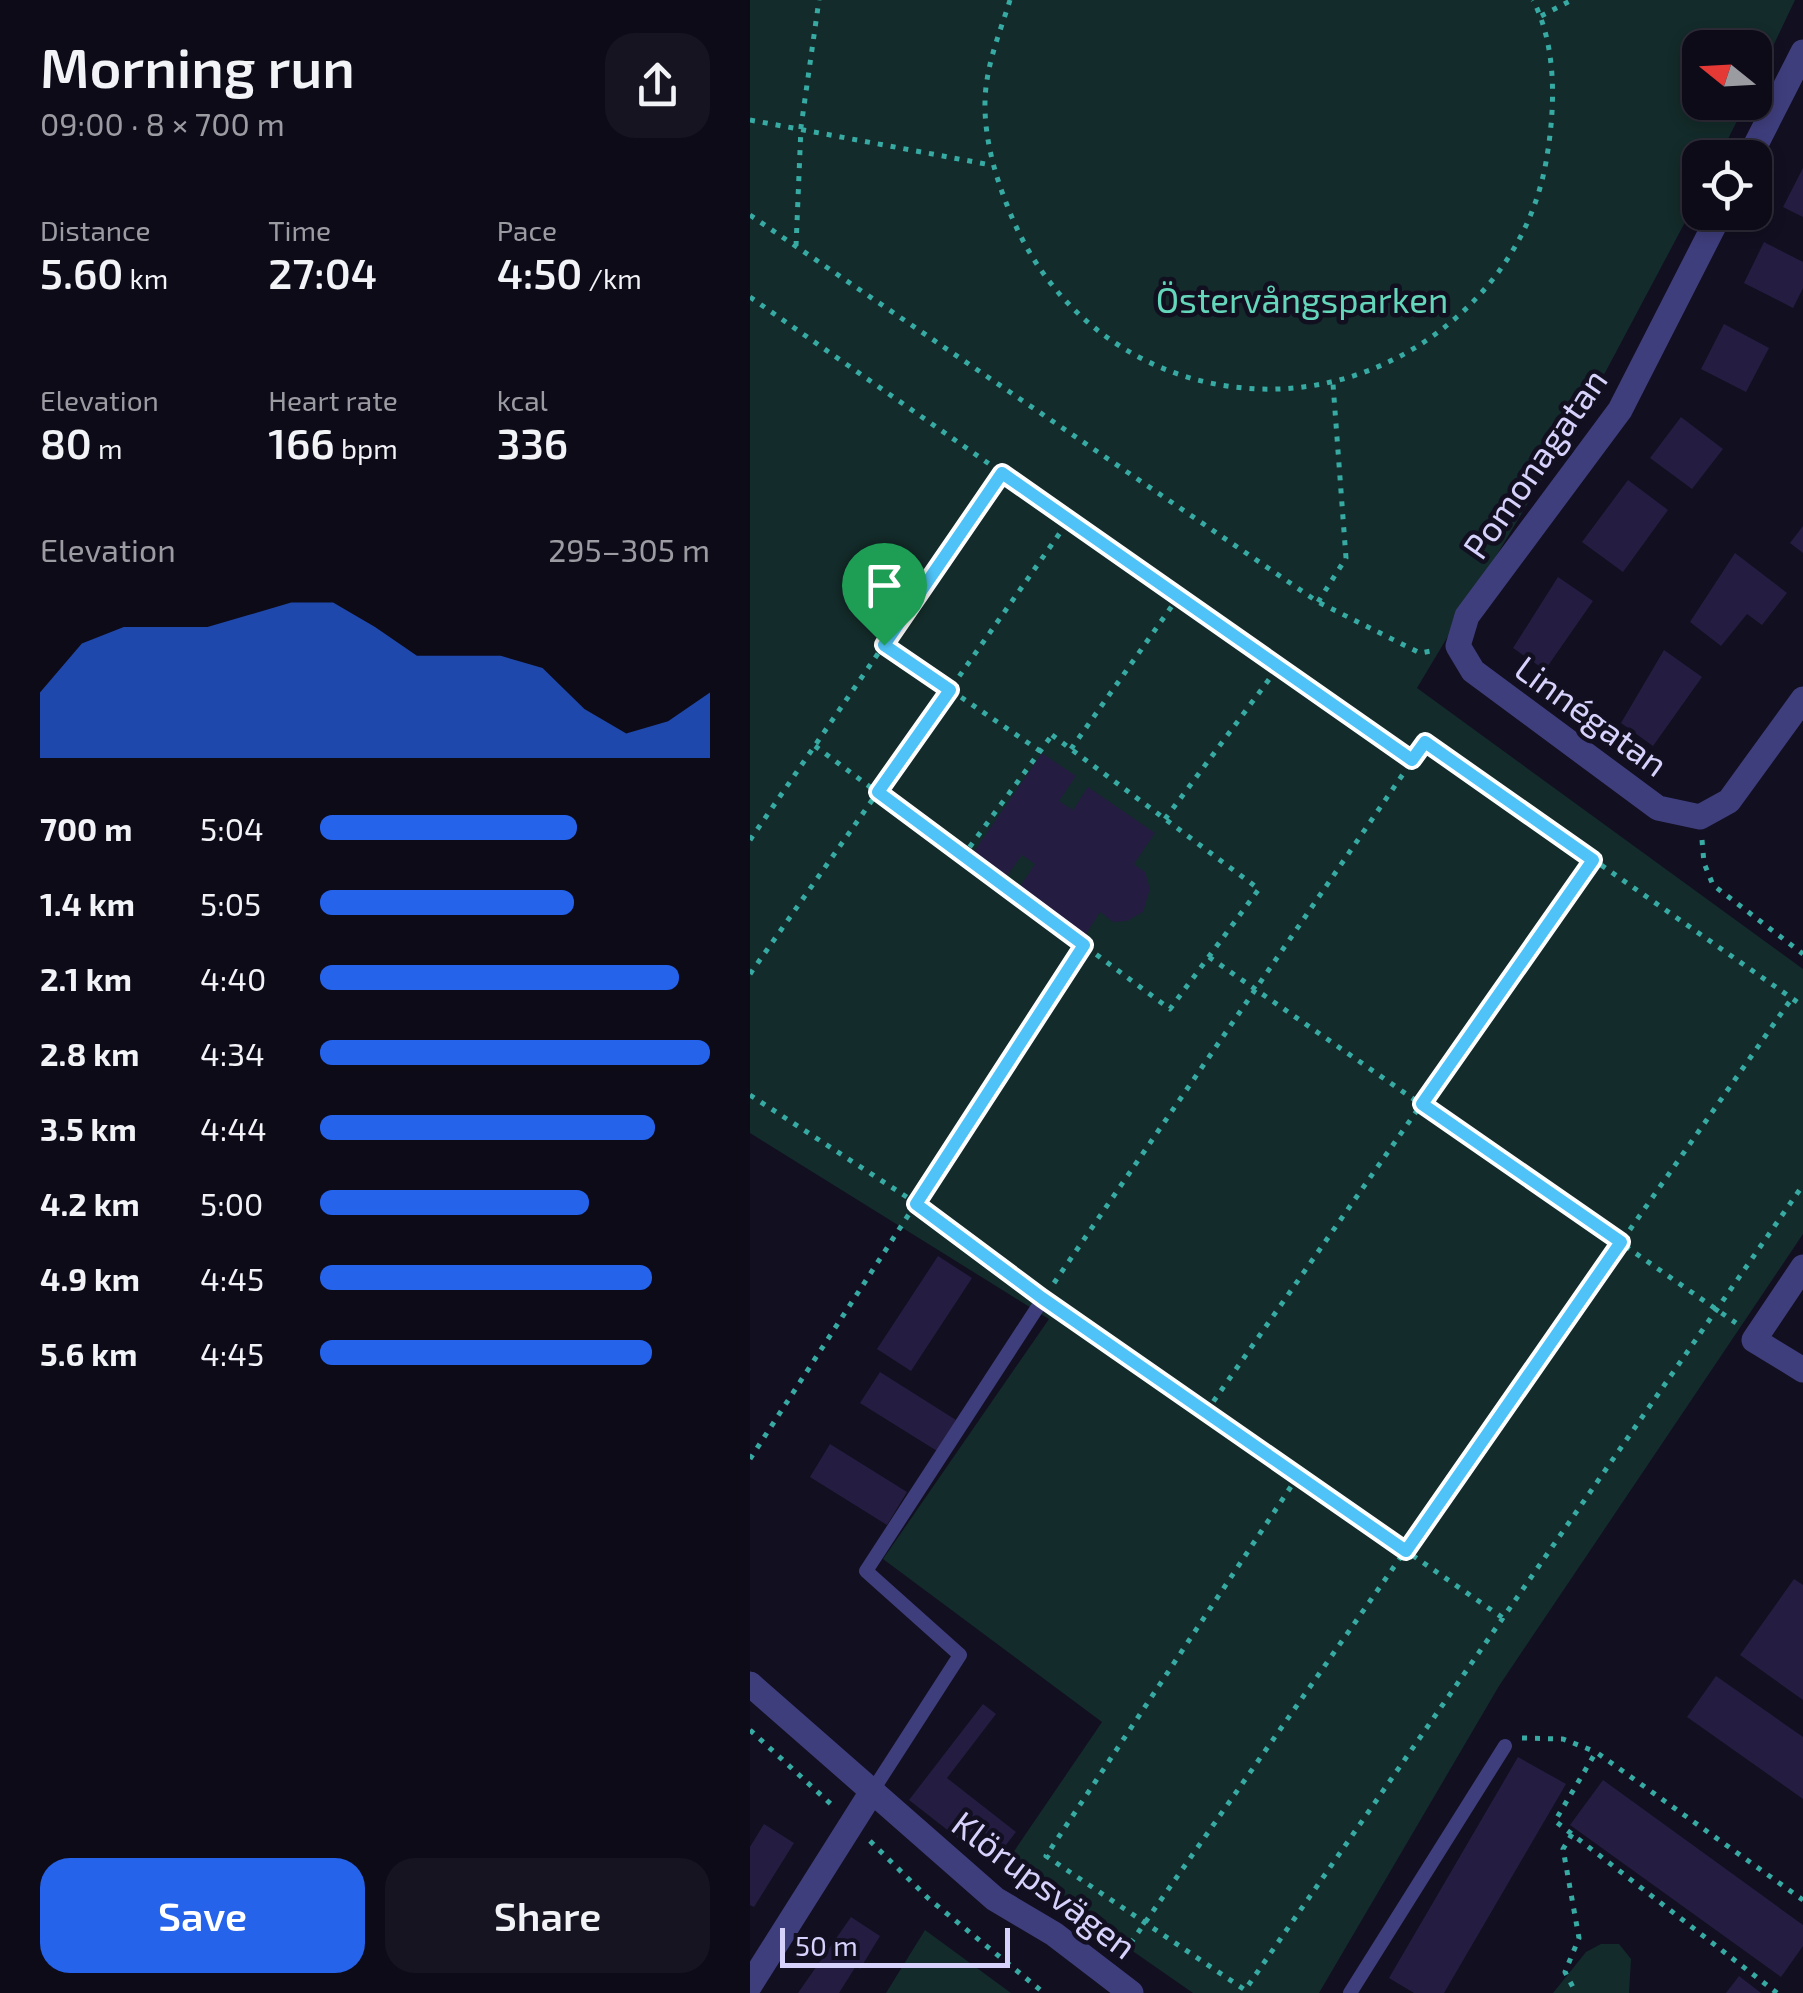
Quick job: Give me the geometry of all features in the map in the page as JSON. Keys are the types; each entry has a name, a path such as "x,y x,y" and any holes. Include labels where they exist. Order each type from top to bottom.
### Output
{"street":[{"path":"1758,140 1803,52"},
{"name":"Pomonagatan","path":"1458,646 1467,616 1620,410 1712,230"},
{"name":"Linnégatan","path":"1458,646 1473,670 1658,808 1700,817"},
{"path":"1700,817 1729,801 1803,700"},
{"path":"1803,1267 1754,1340 1803,1370"},
{"name":"Klörupsvägen","path":"750,1684 994,1898 1054,1934 1130,1993"},
{"path":"750,1985 873,1790"}],"lane":[{"path":"873,1790 960,1654 866,1571 1042,1298"},
{"path":"1350,1993 1505,1746"}],"path":[{"path":"796,246 800,127 819,0"},
{"path":"1010,0 986,82 991,165 1023,249 1080,319 1156,368 1243,390 1333,384 1421,348 1492,286 1538,203 1556,110 1541,16 1534,0"},
{"path":"1541,16 1572,0"},
{"path":"750,120 991,165"},
{"path":"750,216 1318,602 1420,653 1458,646"},
{"path":"750,297 1412,760"},
{"path":"1318,602 1346,558 1333,384"},
{"path":"750,840 1002,473"},
{"path":"750,974 1069,520"},
{"path":"1071,749 1179,596"},
{"path":"884,645 1040,751"},
{"path":"1166,819 1279,666"},
{"path":"815,746 878,792 963,856 1170,1009 1259,888 1052,735 963,856"},
{"path":"1042,1298 1425,742 1803,1006"},
{"path":"1700,817 1704,863 1713,885 1803,954"},
{"path":"1206,1412 1593,860"},
{"path":"750,1459 1084,945"},
{"path":"1209,957 1719,1307 1754,1340"},
{"path":"1108,1975 1792,998"},
{"path":"750,1095 916,1204 1042,1298 1503,1618"},
{"path":"1298,1476 1046,1856 1245,1990 1803,1186"},
{"path":"751,1735 929,1899 1044,1993"},
{"path":"1505,1746 1528,1735 1563,1738 1596,1752 1803,1900"},
{"path":"1596,1752 1555,1820 1777,1993"},
{"path":"1572,1834 1563,1849 1579,1938 1565,1972 1576,1993"}],"green space":[{"name":"Östervångsparken","path":"750,0 1795,0 1772,48 1772,30 1682,30 1682,120 1738,120 1728,140 1682,140 1682,228 1598,386 1417,688 1803,969 1803,1234 1499,1686 1319,1993 1193,1993 1006,1863 1102,1722 883,1559 1049,1319 750,1133"},
{"path":"925,1930 1011,1993 886,1993"},
{"path":"1601,1944 1619,1944 1631,1959 1629,1993 1553,1993 1586,1952"}],"building":[{"path":"1803,168 1803,217 1783,207"},
{"path":"1764,242 1803,262 1803,288 1793,308 1744,283"},
{"path":"1724,324 1769,348 1746,392 1701,369"},
{"path":"1681,417 1723,449 1692,489 1650,458"},
{"path":"1628,480 1668,510 1623,572 1582,542"},
{"path":"1803,526 1803,553 1790,543"},
{"path":"1735,553 1787,593 1762,625 1747,614 1721,646 1690,622"},
{"path":"1558,577 1593,601 1545,670 1513,648"},
{"path":"1664,650 1702,677 1653,746 1621,723"},
{"path":"1042,753 1076,776 1059,801 1073,810 1088,787 1155,833 1134,864 1145,872 1150,889 1143,912 1127,921 1113,922 1100,912 1086,934 1019,888 1035,864 1022,855 1007,876 973,853"},
{"path":"938,1256 972,1278 911,1371 877,1349"},
{"path":"880,1372 956,1420 937,1451 860,1403"},
{"path":"830,1444 907,1492 887,1525 810,1477"},
{"path":"1794,1579 1803,1585 1803,1700 1740,1655"},
{"path":"1716,1676 1803,1737 1803,1799 1687,1717"},
{"path":"983,1704 996,1714 947,1778 1016,1832 991,1864 909,1800"},
{"path":"1518,1757 1566,1784 1444,1993 1414,1993 1389,1978"},
{"path":"1603,1780 1803,1925 1803,1946 1781,1977 1570,1825"},
{"path":"764,1824 794,1843 754,1907 750,1905 750,1847"},
{"path":"851,1917 880,1936 860,1969 856,1966 839,1993 798,1993"},
{"path":"1739,1976 1761,1993 1726,1993"}],"route":[{"path":"1002,473 1412,760 1425,742 1593,860 1422,1104 1621,1242 1406,1551 1042,1298 916,1204 1084,945 878,792 950,690 884,645 1002,473"}]}
